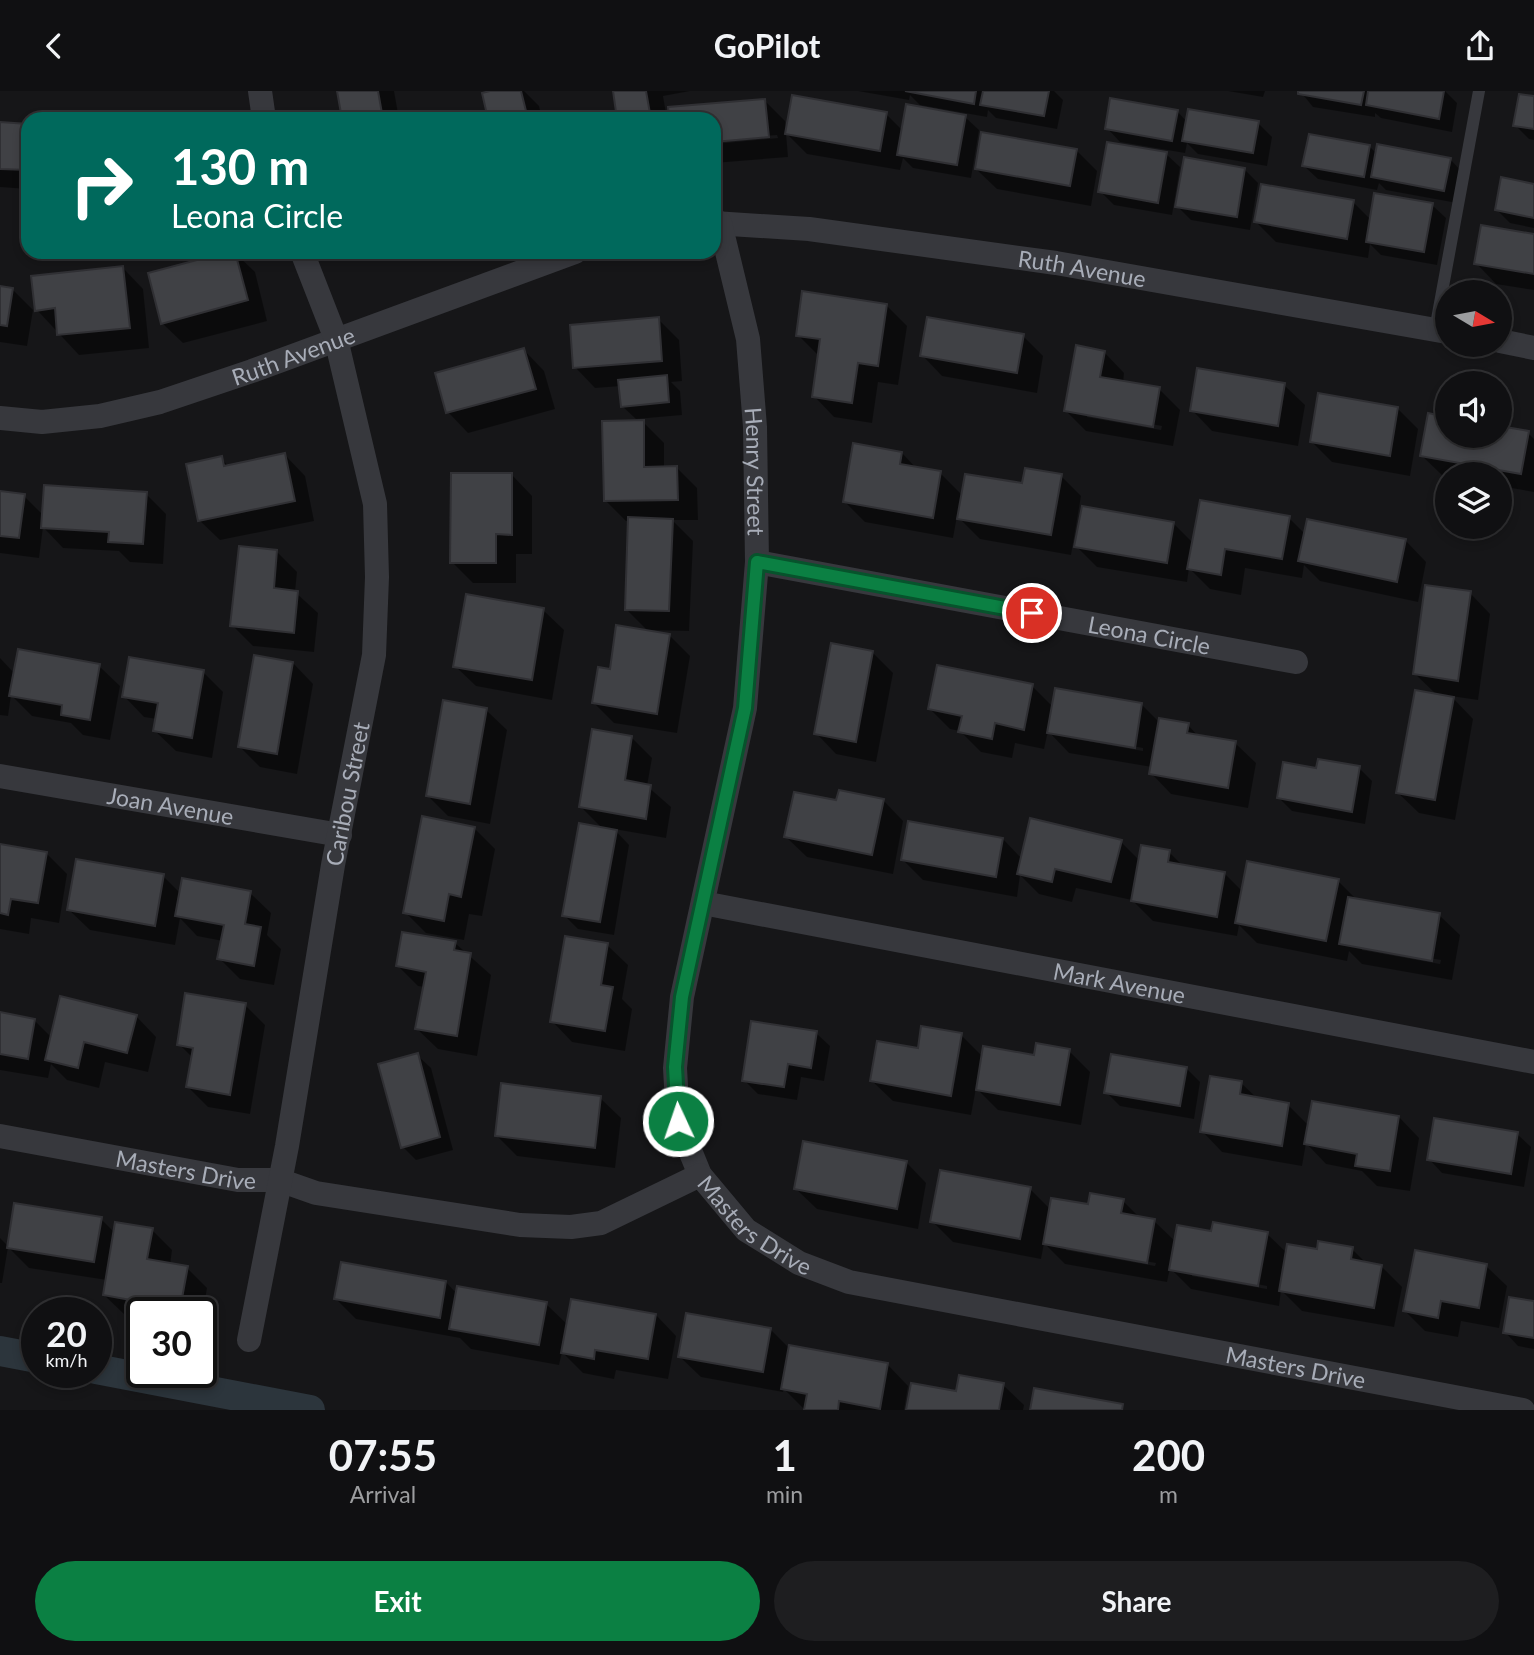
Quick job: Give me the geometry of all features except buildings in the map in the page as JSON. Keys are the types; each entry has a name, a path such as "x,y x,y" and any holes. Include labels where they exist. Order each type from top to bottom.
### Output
{"street":[{"path":"260,91 263,112"},
{"name":"Ruth Avenue","path":"721,223 809,229 1056,263 1435,330"},
{"name":"Henry Street","path":"700,1175 678,1121 675,1067 682,997 745,708 757,562 755,427 748,339 721,238"},
{"name":"Caribou Street","path":"249,1340 374,655 377,577 375,505 336,339 305,259"},
{"name":"Ruth Avenue","path":"0,418 42,422 100,416 160,402 556,259"},
{"path":"1512,343 1534,348"},
{"name":"Leona Circle","path":"757,562 1296,662"},
{"name":"Joan Avenue","path":"0,776 340,835"},
{"name":"Mark Avenue","path":"703,903 1534,1062"},
{"name":"Masters Drive","path":"0,1136 238,1180 279,1180 316,1193 520,1225 571,1227 601,1223 700,1175 746,1230 799,1263 849,1282 1523,1410"}],"lane":[{"path":"1449,280 1479,91"}],"waterway":[{"path":"0,1351 21,1355"},
{"path":"112,1372 310,1410"}],"route":[{"path":"678,1121 675,1067 682,997 745,708 757,562 1032,613"}]}
